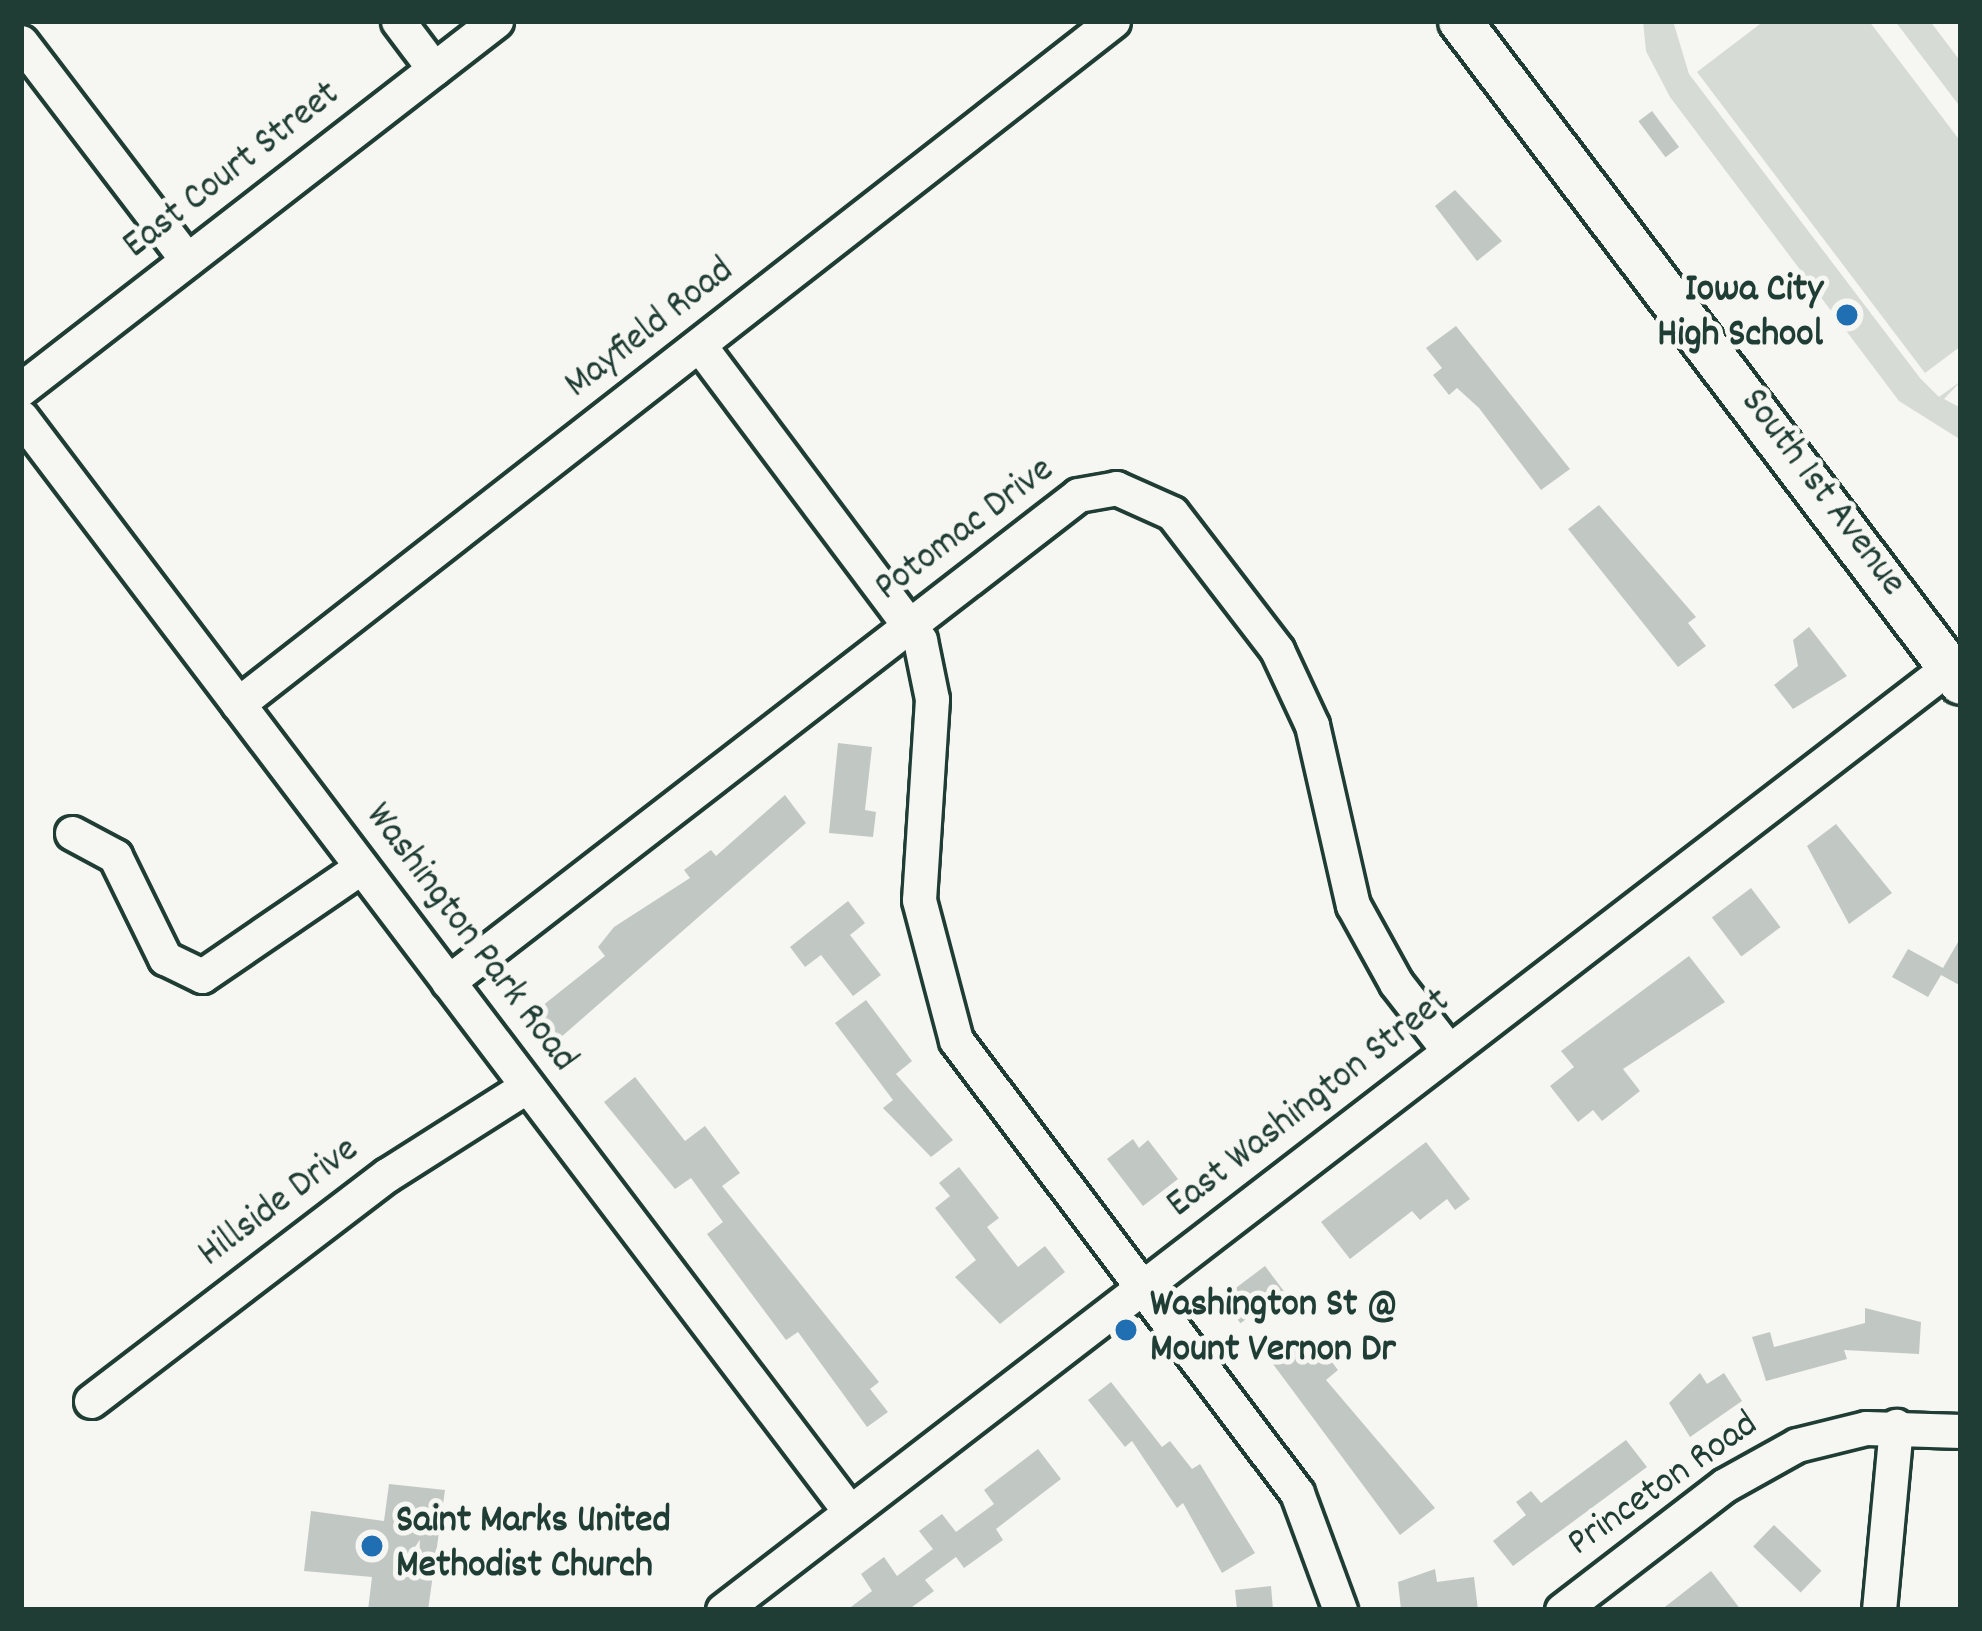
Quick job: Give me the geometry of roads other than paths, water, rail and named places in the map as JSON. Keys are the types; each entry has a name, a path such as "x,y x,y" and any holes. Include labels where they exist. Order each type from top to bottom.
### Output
{"main road":[{"name":"South 1st Avenue","path":"1464,22 1955,675"}],"street":[{"path":"398,21 434,69"},
{"name":"East Court Street","path":"21,389 496,21"},
{"name":"Mayfield Road","path":"238,704 1113,21"},
{"path":"21,42 188,260"},
{"path":"700,346 913,622 932,699 920,901 937,995 980,1082 1297,1493 1340,1610"},
{"name":"Washington Park Road","path":"21,417 850,1512"},
{"name":"Potomac Drive","path":"448,982 1078,495 1115,488 1158,502 1294,681 1353,904 1396,983 1449,1051"},
{"name":"East Washington Street","path":"723,1610 1449,1051 1955,675"},
{"path":"72,833 115,856 166,958 202,976 361,867"},
{"name":"Hillside Drive","path":"91,1401 387,1175 527,1086"},
{"path":"1879,1610 1897,1426"},
{"name":"Princeton Road","path":"1562,1610 1760,1462 1836,1433 1897,1426 1961,1431"}],"place":[{"name":"Iowa City High School","path":"1847,315"},
{"name":"Washington St @ Mount Vernon Dr","path":"1126,1330"},
{"name":"Saint Marks United Methodist Church","path":"372,1546"}]}
